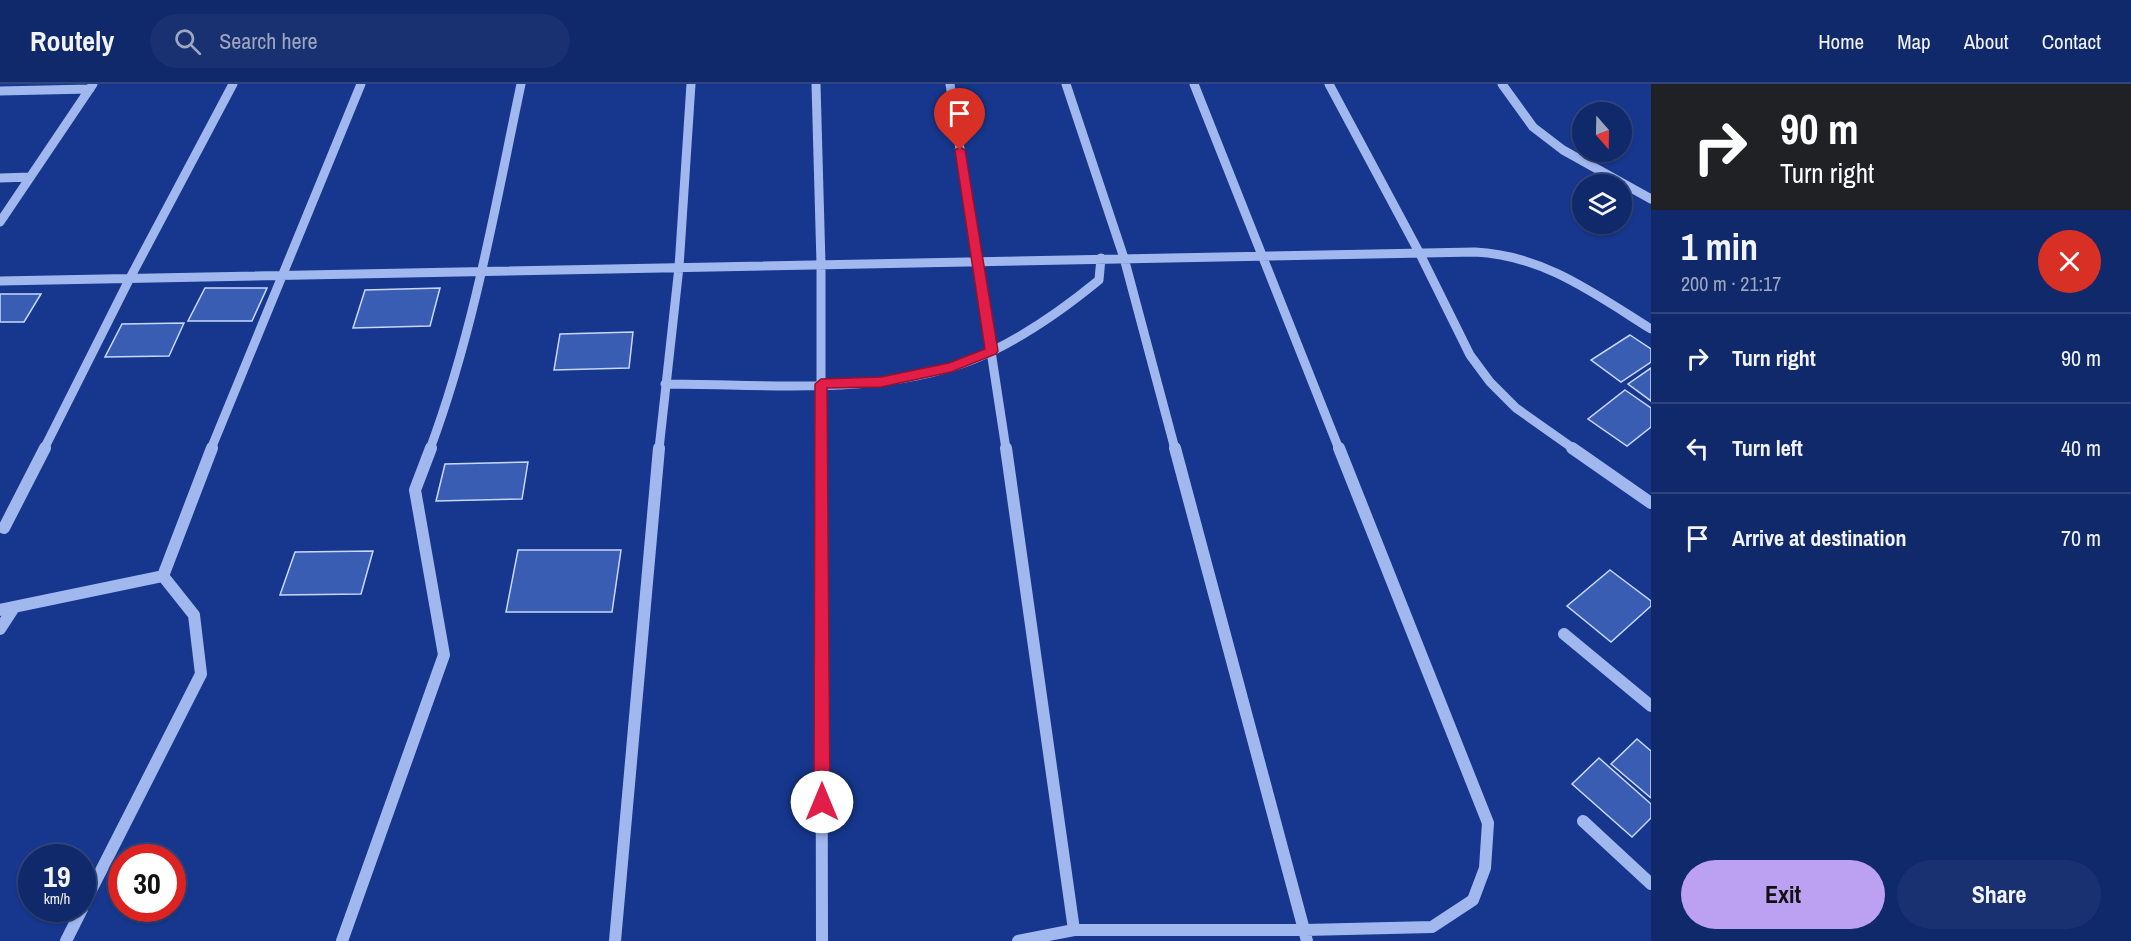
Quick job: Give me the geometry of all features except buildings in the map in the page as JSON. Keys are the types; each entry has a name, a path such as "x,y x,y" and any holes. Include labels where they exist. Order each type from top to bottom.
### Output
{"street":[{"path":"4,528 130,278 233,84"},
{"path":"163,576 188,506 361,84"},
{"path":"342,941 444,655 415,490 449,398 482,271 521,84"},
{"path":"615,941 665,384 680,267 691,84"},
{"path":"816,84 821,264 822,941"},
{"path":"950,84 992,351 1074,930"},
{"path":"1066,84 1124,258 1306,935"},
{"path":"1018,941 1074,930 1306,935 1432,927 1473,900 1485,868 1488,823 1194,84"},
{"path":"1329,84 1419,252 1470,355 1490,382 1516,408 1651,503"},
{"path":"1502,84 1533,127 1555,145 1651,199"},
{"path":"0,91 91,87"},
{"path":"0,222 91,87"},
{"path":"0,178 30,177"},
{"path":"0,281 1419,252 1495,253 1531,262 1566,277 1651,328"},
{"path":"665,384 881,382 951,368 1018,338 1054,315 1099,280 1101,258"},
{"path":"0,610 163,576"},
{"path":"96,880 201,674 194,615 163,576"},
{"path":"0,628 13,609"},
{"path":"1564,634 1651,706"},
{"path":"1583,821 1651,884"},
{"path":"66,941 75,922"}],"route":[{"path":"822,802 821,384 881,382 951,368 992,351 960,150"}]}
